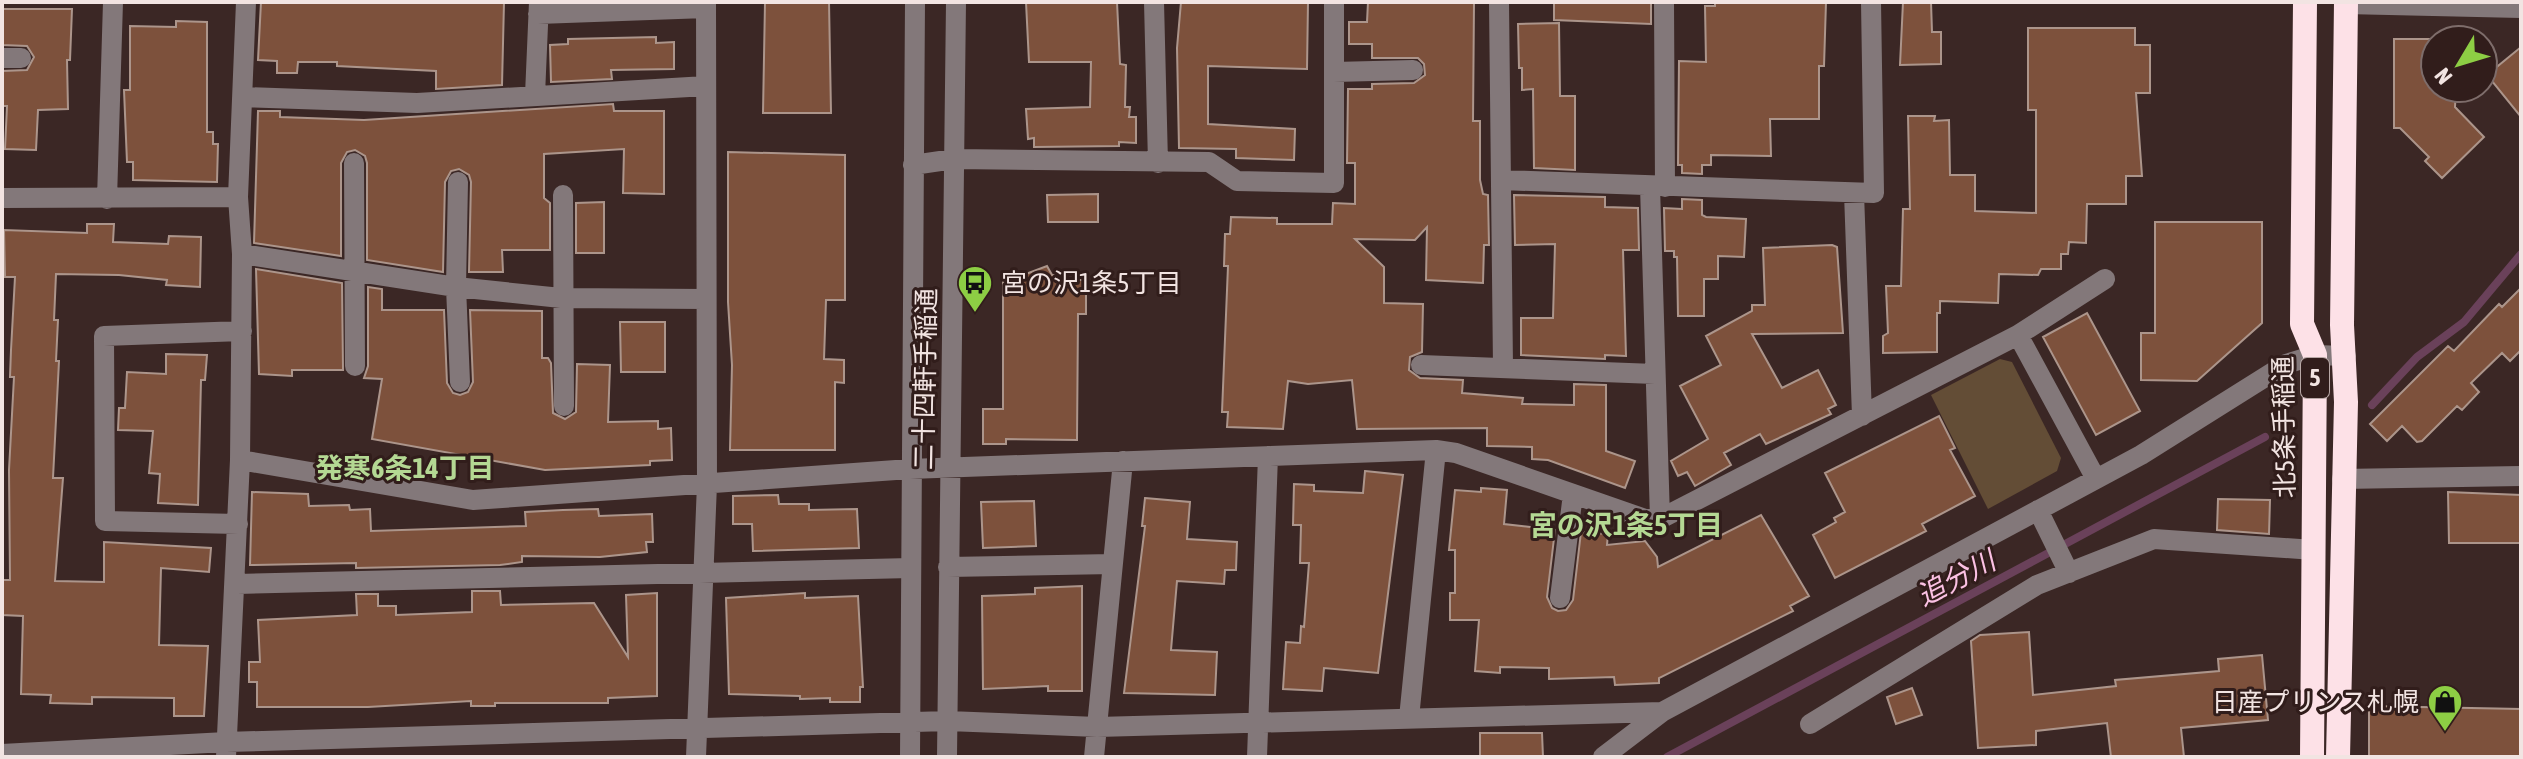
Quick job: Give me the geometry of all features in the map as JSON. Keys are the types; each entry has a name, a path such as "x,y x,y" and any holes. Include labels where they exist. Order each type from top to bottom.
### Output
{"highway":[{"name":"北5条手稲通","path":"2305,2 2302,324 2315,355 2312,757"},
{"name":"5","path":"2338,757 2346,356 2342,325 2346,3"}],"street":[{"path":"107,199 113,2"},
{"path":"226,750 237,584 242,331 238,197 246,2"},
{"name":"二十四軒手稲通","path":"910,757 915,2"},
{"name":"二十四軒手稲通","path":"947,757 956,2"},
{"path":"1154,2 1158,163"},
{"path":"913,165 954,159 1209,162 1237,181 1334,183 1334,2"},
{"path":"1499,2 1503,367"},
{"path":"1660,519 1655,374 1664,2"},
{"path":"1501,180 1874,193 1871,2"},
{"path":"2346,3 2521,8"},
{"path":"535,95 538,8 706,5 707,484 696,757"},
{"path":"1334,72 1413,70"},
{"path":"243,97 417,103 706,86"},
{"path":"354,163 357,272 355,366"},
{"path":"458,182 456,287 460,382"},
{"path":"1854,193 1862,416"},
{"path":"563,195 561,298 564,406"},
{"path":"2,198 238,197"},
{"path":"242,254 456,287 561,298 705,299"},
{"path":"240,460 473,500 910,469 1436,450 1456,453 1645,519 1660,519 2018,335 2105,279"},
{"path":"238,524 105,521 104,336 242,331"},
{"path":"2018,335 2096,479"},
{"path":"1603,757 1662,712 2096,479 2286,364 2315,355 2346,356"},
{"path":"1421,365 1655,374"},
{"path":"1409,718 1436,450"},
{"path":"1257,757 1268,456"},
{"path":"1094,757 1123,461"},
{"path":"2342,479 2521,476"},
{"path":"1560,598 1573,494"},
{"path":"2038,510 2066,568"},
{"path":"1810,724 2066,568 2154,539 2314,550"},
{"path":"948,567 1113,564"},
{"path":"237,584 911,568"},
{"path":"2,754 226,750 696,728 911,725 948,721 1097,727 1662,712"}],"shaded area":[{"path":"2000,359 2012,362 2061,458 2057,471 1988,509 1931,395"}],"building":[{"path":"261,2 504,2 502,85 436,89 436,71 337,66 337,62 298,62 297,73 277,73 277,61 258,60"},
{"path":"765,2 829,2 831,113 763,113"},
{"path":"1026,2 1117,2 1120,64 1126,65 1125,107 1130,107 1129,117 1136,117 1136,143 1034,147 1034,138 1028,139 1026,109 1090,107 1091,62 1029,62"},
{"path":"1181,2 1308,2 1307,69 1208,66 1208,124 1295,129 1294,160 1236,158 1236,149 1179,148 1177,48"},
{"path":"1368,2 1474,2 1473,121 1480,121 1480,180 1483,194 1488,195 1489,245 1484,245 1483,283 1426,280 1427,227 1415,240 1355,239 1384,267 1384,303 1423,304 1422,352 1410,357 1409,370 1420,378 1463,380 1462,393 1523,398 1522,404 1574,405 1574,384 1606,385 1606,451 1635,461 1625,488 1548,460 1532,459 1532,447 1487,446 1487,428 1357,429 1352,380 1308,384 1288,381 1283,429 1227,427 1228,412 1222,412 1228,266 1224,266 1225,234 1230,234 1231,217 1277,218 1277,224 1332,224 1333,203 1355,204 1355,163 1347,163 1348,89 1372,89 1372,84 1414,83 1425,75 1424,64 1418,58 1372,58 1372,44 1349,44 1349,22 1367,22"},
{"path":"1554,2 1651,2 1651,24 1554,20"},
{"path":"1715,2 1826,2 1824,66 1819,66 1819,119 1770,119 1771,156 1711,155 1711,165 1702,165 1702,174 1682,173 1682,165 1678,165 1679,61 1706,62 1705,6 1715,6"},
{"path":"1903,2 1931,2 1932,32 1941,32 1941,64 1900,65"},
{"path":"2,9 72,9 70,60 67,60 68,109 38,110 36,150 5,149 7,106 2,106 2,71 27,70 34,57 27,46 2,45"},
{"path":"176,21 207,22 207,132 213,132 213,144 218,144 217,182 133,180 133,162 127,162 124,90 130,90 130,26 176,27"},
{"path":"1559,23 1560,96 1575,96 1575,170 1534,168 1533,89 1522,90 1522,68 1519,68 1518,24"},
{"path":"2028,28 2135,28 2135,45 2150,45 2150,93 2136,93 2142,176 2126,176 2126,204 2087,204 2086,243 2069,242 2068,254 2061,254 2061,269 2041,269 2038,275 1999,274 1998,303 1940,301 1937,352 1883,353 1883,336 1888,333 1886,286 1901,286 1903,209 1910,209 1908,116 1935,116 1934,121 1949,120 1950,175 1975,175 1975,211 2036,213 2036,110 2028,110"},
{"path":"656,37 656,43 674,42 674,69 611,70 612,79 551,82 550,45 568,44 568,39"},
{"path":"2394,39 2419,39 2419,104 2455,104 2484,137 2442,178 2425,161 2429,157 2400,128 2394,128"},
{"path":"2521,47 2521,117 2499,90 2499,65"},
{"path":"613,104 614,111 664,111 664,194 623,193 624,149 544,154 544,198 550,203 550,250 502,250 503,272 469,272 471,182 469,175 459,169 451,171 445,182 443,272 367,260 367,163 365,156 355,150 347,152 341,163 341,256 254,243 258,111 280,111 280,117 364,120"},
{"path":"728,152 845,155 845,300 826,300 824,359 844,360 844,383 835,382 835,450 730,450 732,365 728,302"},
{"path":"1098,194 1098,222 1048,222 1047,195"},
{"path":"1514,195 1605,197 1605,207 1638,208 1639,250 1623,250 1626,356 1605,355 1605,359 1521,355 1521,318 1553,318 1555,244 1515,245"},
{"path":"1682,199 1702,200 1702,215 1706,217 1746,219 1744,257 1718,256 1718,279 1704,279 1704,316 1678,316 1677,257 1674,257 1674,251 1665,251 1664,208 1682,209"},
{"path":"604,202 604,253 576,253 576,203"},
{"path":"2155,222 2262,222 2262,323 2197,381 2141,380 2141,333 2155,333"},
{"path":"87,224 114,224 113,242 168,244 169,236 201,237 200,287 166,285 167,280 119,275 56,274 54,320 58,320 56,361 59,361 53,478 63,478 55,581 104,582 104,542 211,548 209,572 161,568 159,645 208,646 204,716 174,716 174,698 92,697 92,704 50,703 51,695 21,694 23,616 2,615 3,580 10,580 9,470 14,377 10,377 15,277 5,277 4,230 87,233"},
{"path":"1837,247 1843,333 1752,334 1782,388 1818,370 1836,405 1828,409 1831,414 1766,444 1760,434 1724,453 1731,465 1695,486 1687,472 1678,476 1671,461 1708,439 1680,386 1721,365 1706,336 1752,311 1752,305 1765,305 1763,248"},
{"path":"1047,266 1052,275 1065,275 1065,280 1086,280 1086,314 1078,314 1077,440 1006,439 1006,444 983,444 983,409 1003,409 1003,282 1019,282 1018,277"},
{"path":"256,269 342,283 343,370 292,370 292,376 259,374"},
{"path":"368,287 382,289 382,310 444,310 447,383 453,393 460,395 468,392 473,382 470,310 542,311 542,358 548,358 551,363 553,413 565,419 576,412 577,364 610,365 608,422 658,421 658,429 671,428 672,460 650,461 650,465 545,470 372,439 382,379 364,378 368,366"},
{"path":"2521,288 2521,350 2510,361 2502,353 2471,383 2479,392 2462,410 2457,406 2422,441 2417,442 2402,426 2387,441 2370,424 2448,346 2454,351 2499,304 2502,307"},
{"path":"2087,313 2140,411 2096,435 2043,337"},
{"path":"620,322 665,322 665,372 621,372"},
{"path":"166,354 207,355 205,380 201,380 198,505 158,503 160,474 149,473 153,431 118,430 119,408 125,408 127,372 166,374"},
{"path":"1939,416 1955,448 1950,450 1975,496 1922,524 1926,531 1835,578 1813,535 1836,522 1834,518 1845,512 1825,473"},
{"path":"1365,471 1403,475 1378,673 1324,668 1322,691 1283,689 1286,642 1300,643 1301,626 1304,627 1309,563 1300,563 1301,525 1293,525 1294,484 1314,485 1314,491 1363,493"},
{"path":"1481,488 1507,490 1504,524 1555,530 1547,597 1552,608 1558,611 1566,610 1573,600 1581,532 1608,534 1607,545 1645,541 1657,557 1658,567 1761,515 1809,596 1790,606 1793,611 1659,678 1659,683 1615,685 1614,677 1549,679 1549,668 1500,667 1500,673 1475,671 1479,620 1450,620 1450,593 1455,593 1455,550 1449,550 1455,490 1481,492"},
{"path":"252,492 308,494 309,506 349,505 350,510 370,509 371,531 526,526 525,512 598,509 599,516 652,514 653,542 646,542 647,552 600,557 522,556 522,562 500,565 356,568 356,563 250,565"},
{"path":"2448,492 2521,495 2521,543 2449,543"},
{"path":"778,495 779,504 809,504 809,510 857,509 859,548 753,551 752,524 733,524 733,496"},
{"path":"1145,498 1190,502 1187,539 1237,542 1236,570 1225,570 1224,584 1177,581 1171,650 1217,652 1215,695 1124,693 1145,526 1142,526"},
{"path":"2218,499 2270,500 2269,534 2217,530"},
{"path":"1034,501 1036,546 983,548 981,502"},
{"path":"1082,586 1082,691 1048,691 1048,686 983,689 982,596 1035,594 1035,588"},
{"path":"472,591 500,591 501,605 594,603 628,657 626,595 657,593 657,696 608,698 608,703 495,703 495,706 471,706 471,701 368,707 257,707 257,682 249,682 249,662 260,662 258,620 357,615 356,594 378,594 378,606 396,606 396,615 472,612"},
{"path":"805,593 805,598 858,596 863,687 860,687 860,702 729,694 726,598"},
{"path":"2029,632 2033,695 2116,686 2115,680 2219,671 2218,659 2262,655 2268,720 2181,728 2184,757 2111,757 2107,723 2036,731 2036,745 1978,748 1971,641 1980,635"},
{"path":"1912,688 1922,715 1896,724 1887,697"},
{"name":"日産プリンス札幌","path":"2369,706 2521,709 2521,757 2369,757"},
{"path":"1480,733 1542,733 1543,757 1480,757"}],"waterway":[{"name":"追分川","path":"2372,405 2417,357 2464,322 2521,254"},
{"name":"追分川","path":"1667,757 2265,437"}],"place":[{"name":"宮の沢1条5丁目","path":"975,314"},
{"name":"日産プリンス札幌","path":"2445,733"}],"district":[{"name":"発寒6条14丁目","path":"405,468"},
{"name":"宮の沢1条5丁目","path":"1626,525"}]}
